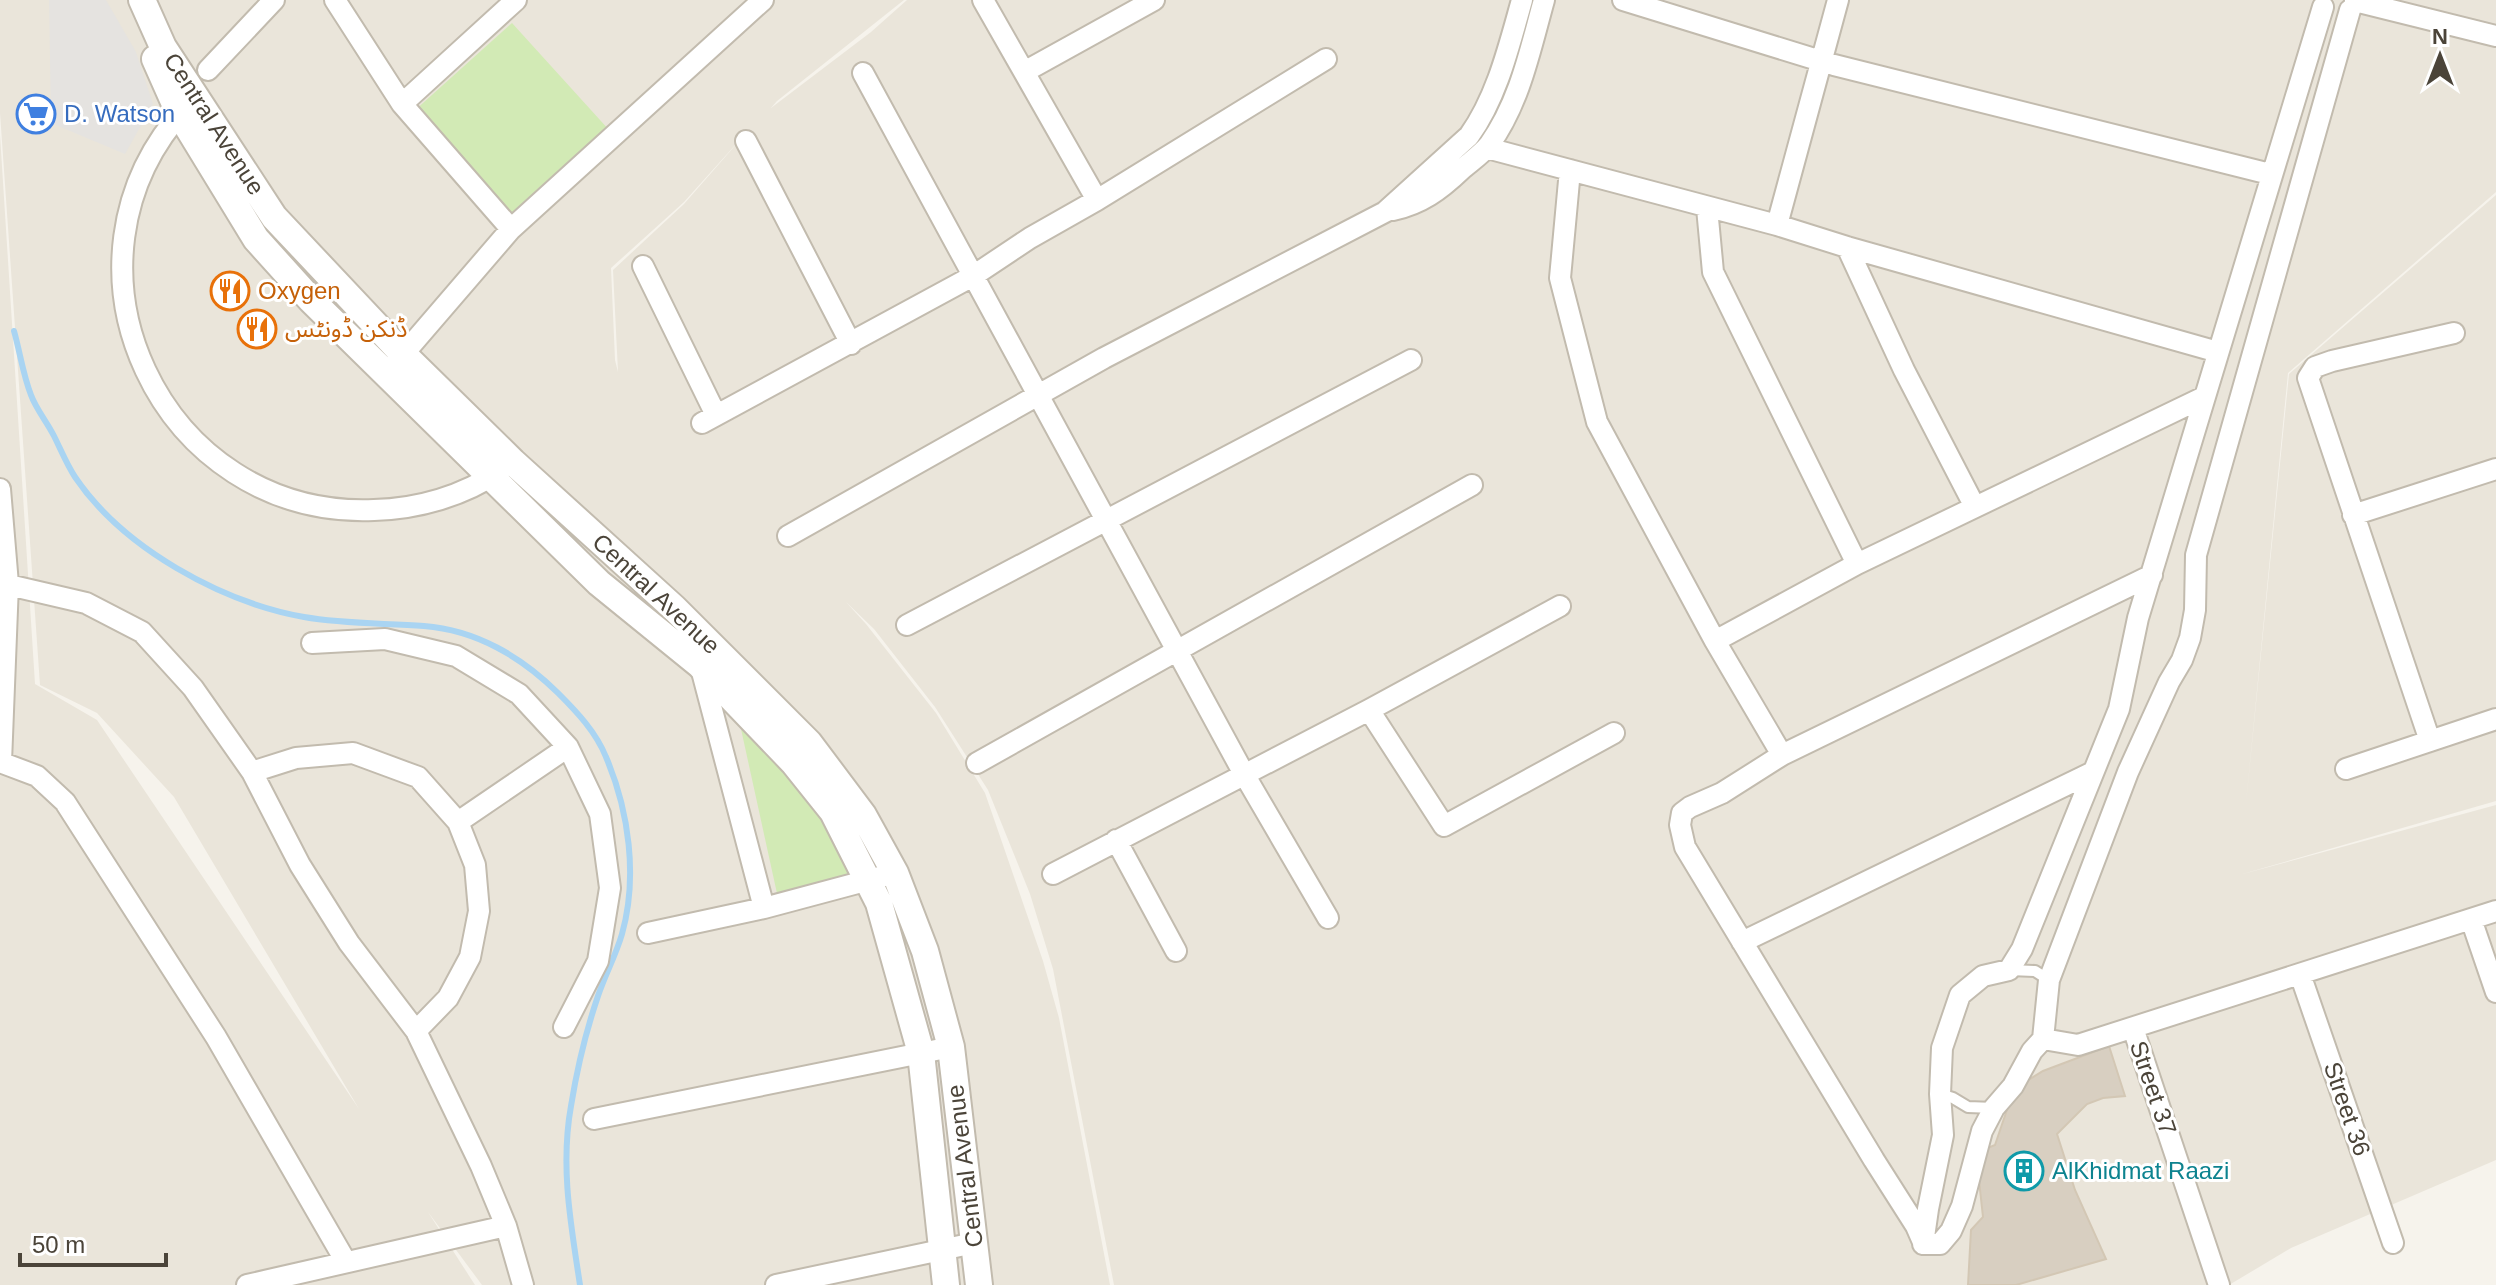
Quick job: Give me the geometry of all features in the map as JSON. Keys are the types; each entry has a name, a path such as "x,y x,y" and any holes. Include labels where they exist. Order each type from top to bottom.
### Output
{"street":[{"name":"Central Avenue","path":"128,0 187,105 274,217 491,477 599,583 700,665 793,762 833,812 879,903 921,1053 946,1285"},
{"name":"Central Avenue","path":"142,0 187,105"},
{"path":"208,70 274,0"},
{"path":"335,0 402,104 511,229"},
{"path":"402,104 516,0"},
{"path":"395,364 511,229 763,0"},
{"path":"983,0 1097,200"},
{"path":"1024,72 1154,0"},
{"path":"788,536 1038,395 1385,212 1462,143 1479,122 1508,52 1522,0"},
{"path":"1385,212 1409,207 1433,195 1487,148 1509,112 1521,82 1544,0"},
{"path":"1623,0 1822,61 2270,174"},
{"path":"1777,225 1838,0"},
{"path":"1923,1244 1943,1135 1940,1094 1942,1048 1960,995 1983,976 2009,970 2022,949 2119,709 2138,618 2320,2 2332,14 2338,14 2353,4 2496,36"},
{"path":"1923,1244 1940,1244 1951,1231 1962,1206 1982,1131 1994,1108 2013,1086 2032,1051 2043,1039 2049,980 2128,772 2190,638 2195,610 2196,555 2353,4"},
{"path":"643,266 709,419 973,276 1030,238 1326,59"},
{"path":"863,73 1244,774 1328,918"},
{"path":"187,105 152,154 133,198 123,246 123,295 138,353 152,387 180,427 215,461 256,486 302,504 350,511 399,509 447,498 491,477 513,462"},
{"path":"746,141 851,344"},
{"path":"1487,148 1777,225 2218,352"},
{"path":"1570,170 1560,278 1597,422 1715,641 1782,755"},
{"path":"1707,208 1713,272 1857,564"},
{"path":"1847,247 1904,370 1975,507"},
{"path":"2430,741 2312,392 2310,373 2315,367 2332,361 2454,333"},
{"path":"907,625 1411,360"},
{"name":"Central Avenue","path":"395,364 513,462 674,608 809,743 863,815 895,873 925,951 951,1047 979,1285"},
{"path":"1715,641 1857,564 2204,397"},
{"path":"2353,515 2496,469"},
{"path":"977,763 1472,485"},
{"path":"0,489 4,583 0,762 37,776 65,802 216,1037 346,1262"},
{"path":"1923,1244 1916,1226 1685,847 1680,825 1682,813 1722,793 1782,755 2152,575"},
{"path":"4,583 86,603 142,632 193,688 252,772 300,865 349,943 416,1031 481,1166 506,1226 523,1285"},
{"path":"1053,874 1369,710 1560,606"},
{"path":"674,608 700,665 764,908"},
{"path":"312,643 385,639 456,656 519,694 568,747 600,814 610,888 598,961 564,1027"},
{"path":"1369,710 1444,826 1614,733"},
{"path":"2346,769 2496,719"},
{"path":"458,822 568,747"},
{"path":"252,772 296,758 353,753 418,777 458,822 475,865 478,896 479,911 470,957 448,998 416,1031"},
{"path":"1742,942 2093,772"},
{"path":"1116,840 1176,951"},
{"path":"648,933 764,908 895,873"},
{"path":"2043,1039 2078,1045 2496,911"},
{"path":"2471,919 2496,992"},
{"name":"Street 36","path":"2300,974 2393,1243"},
{"name":"Street 37","path":"2133,1028 2219,1285"},
{"path":"594,1119 951,1047"},
{"path":"247,1285 506,1226"},
{"path":"776,1285 974,1243"}],"lane":[{"path":"2009,970 2035,971 2049,980"},
{"path":"1940,1094 1968,1107 1994,1108"}],"shaded area":[{"path":"0,0 904,0 771,108 871,32 907,0 2496,0 2496,192 2288,373 2246,803 2289,374 2496,195 2496,801 2239,875 2496,805 2496,1160 2291,1248 2229,1285 1114,1285 1053,969 1030,894 988,790 935,707 874,629 846,602 936,713 985,793 1043,961 1059,1018 1110,1285 482,1285 428,1212 475,1285 0,1285 0,135 35,684 97,720 359,1109 174,797 97,713 40,685 0,113","holes":["746,133 684,204 613,270 618,372 611,268 684,202"]},
{"path":"49,0 106,0 136,52 153,104 125,154 51,123"}],"green space":[{"path":"512,23 610,131 511,220 413,112"},
{"path":"741,729 810,801 861,878 778,898"}],"building":[{"name":"AlKhidmat Raazi","path":"2109,1046 2125,1096 2103,1098 2087,1104 2057,1134 2075,1190 2106,1259 2016,1285 1968,1285 1971,1230 1983,1217 1976,1153 1995,1145 2011,1098 2025,1082 2043,1071"}],"waterway":[{"path":"14,331 33,400 72,472 95,503 147,549 208,585 272,610 319,619 424,626 480,639 513,657 544,680 579,715 597,739 620,799 630,867 622,934 586,1036 568,1129 568,1196 580,1285"}],"place":[{"name":"D. Watson","path":"36,114"},
{"name":"Oxygen","path":"230,291"},
{"name":"ڈنکن ڈونٹس","path":"257,329"},
{"name":"AlKhidmat Raazi","path":"2024,1171"}]}
